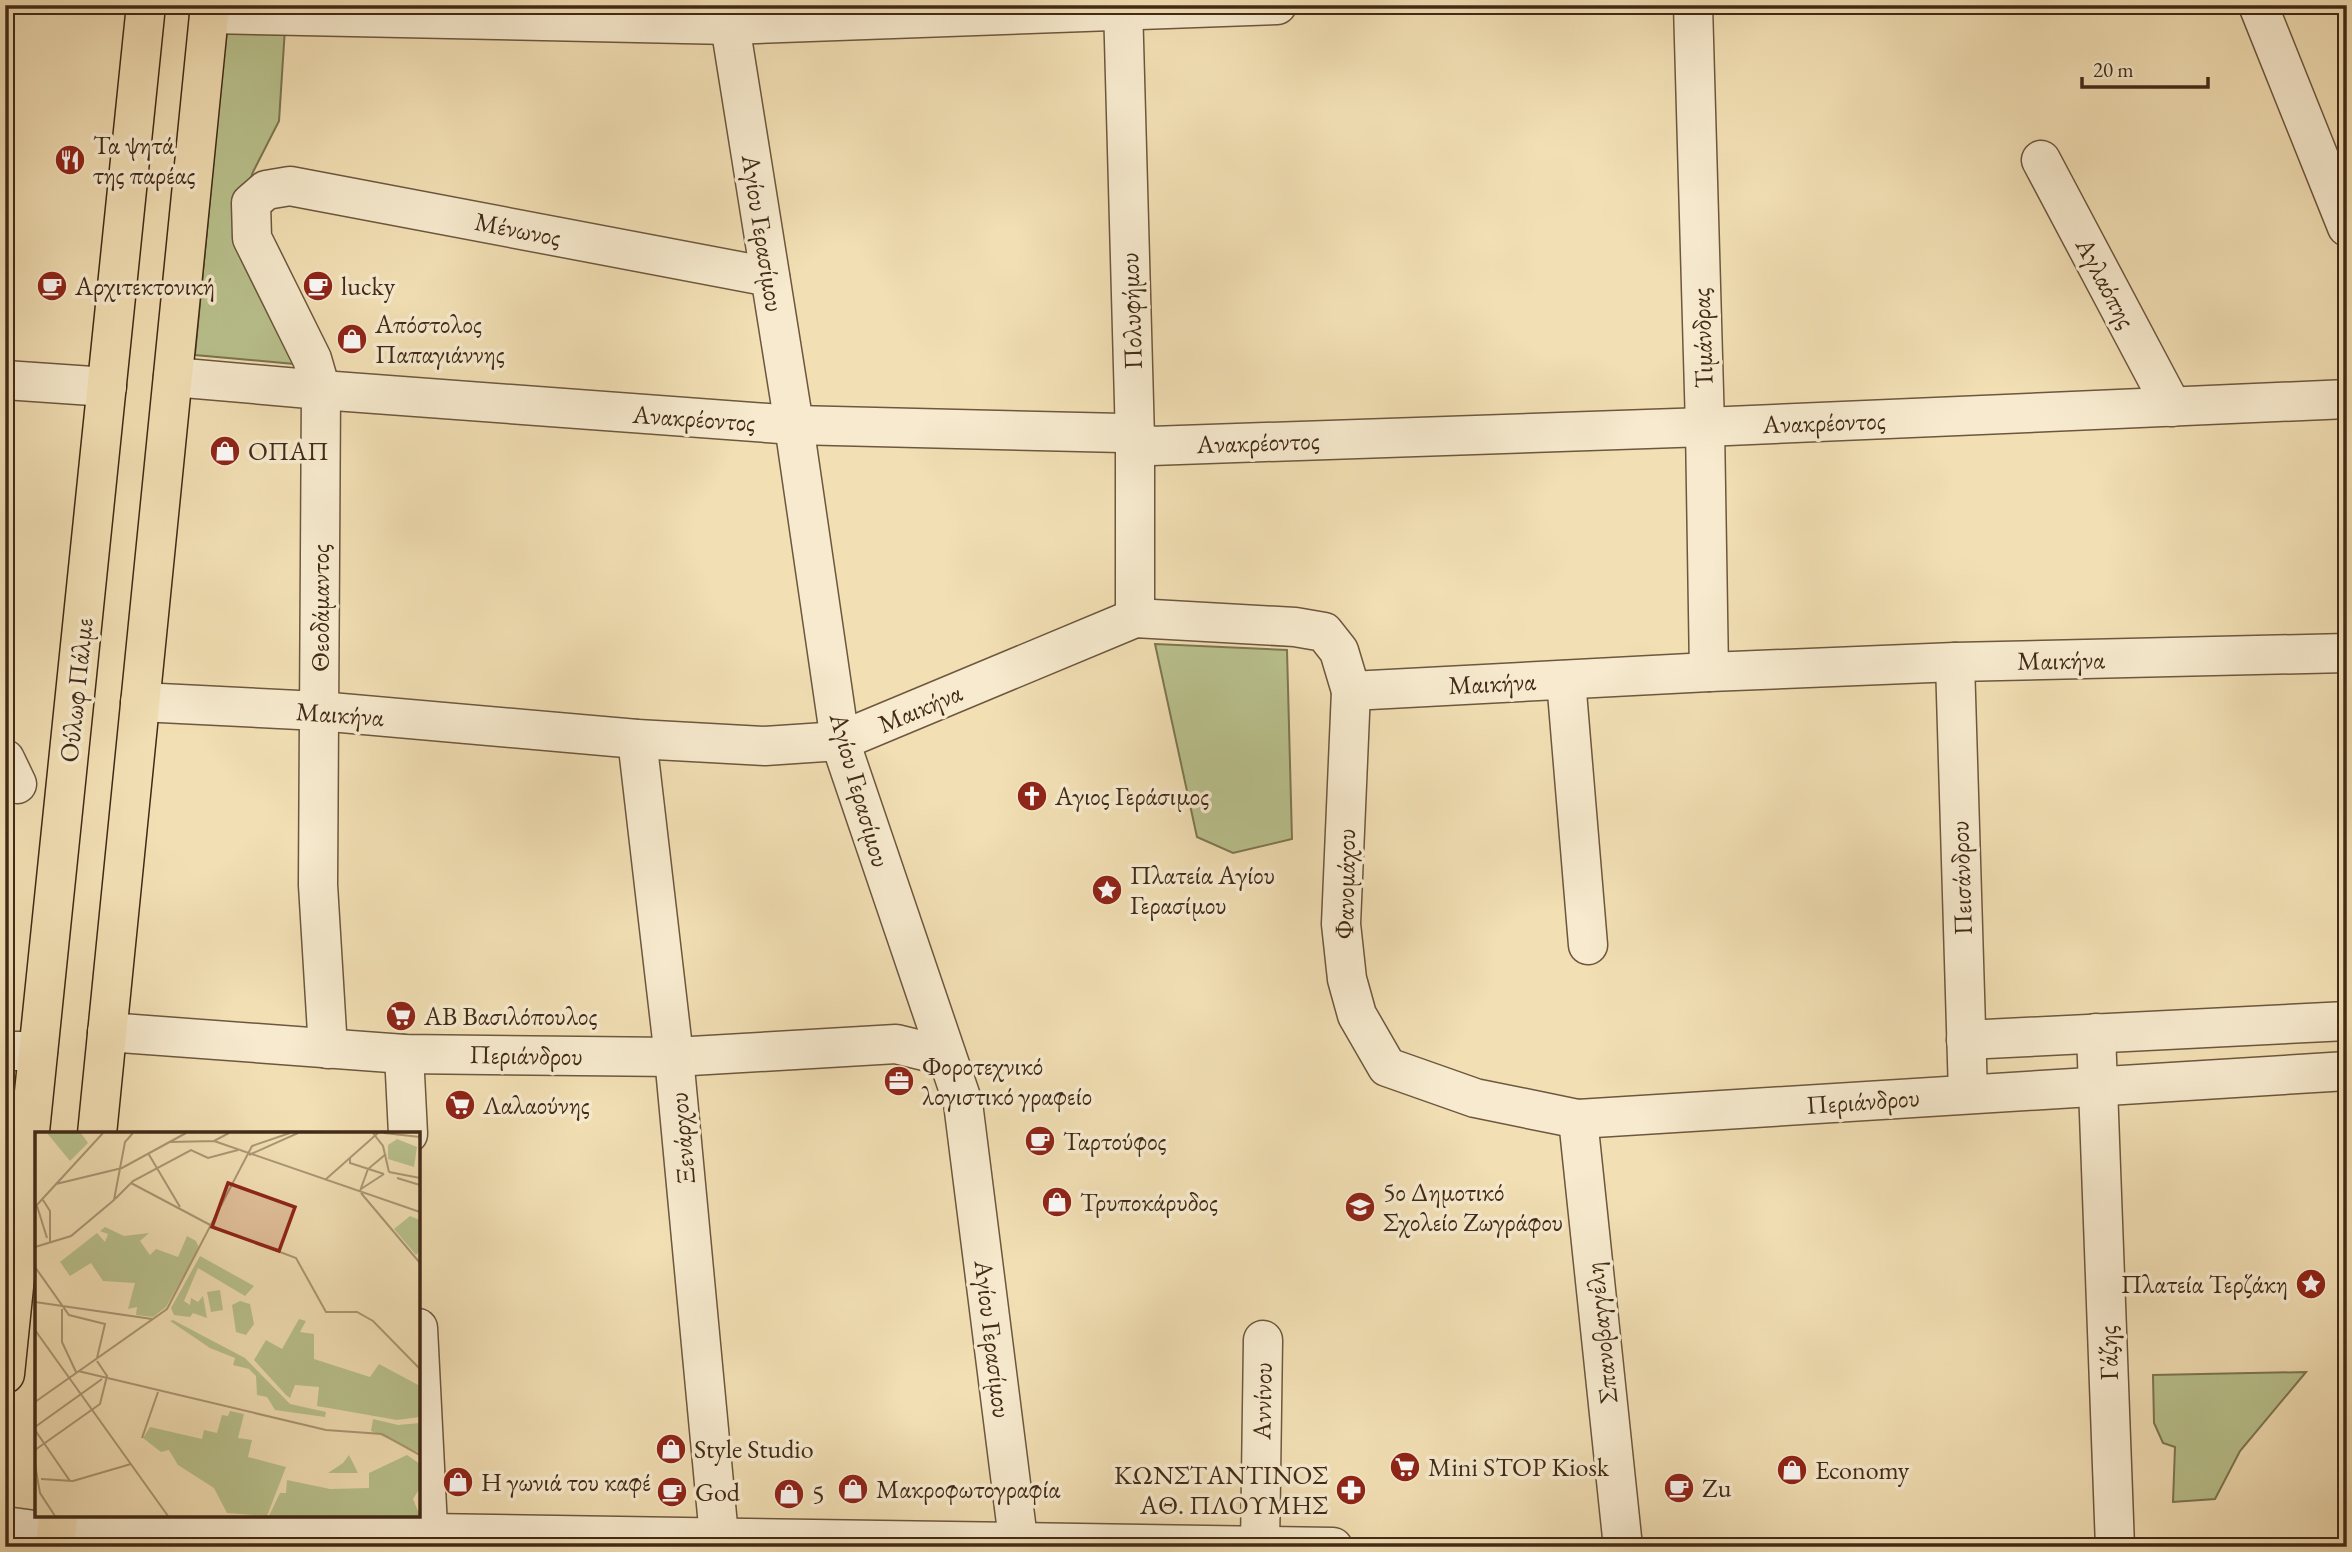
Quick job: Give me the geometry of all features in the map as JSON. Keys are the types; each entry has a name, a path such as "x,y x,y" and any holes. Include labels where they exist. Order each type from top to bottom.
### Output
{"main road":[{"name":"Ούλωφ Πάλμε","path":"5,1374 22,1051 107,387 146,5"},
{"path":"97,1132 210,10"}],"street":[{"path":"210,10 730,26 1123,8 1277,5"},
{"name":"Τιμάνδρας","path":"1693,5 1709,672"},
{"path":"2258,5 2347,227"},
{"name":"Πολυφήμου","path":"1123,8 1135,439 1135,618"},
{"name":"Αγίου Γερασίμου","path":"730,26 794,425 839,741 963,1103 1019,1545"},
{"name":"Αγλαόπης","path":"2041,160 2172,407"},
{"name":"Μένωνος","path":"265,190 290,186 770,277"},
{"name":"Θεοδάμαντος","path":"265,190 251,203 251,238 312,359 321,390 318,885 328,1049"},
{"name":"Ανακρέοντος","path":"173,377 794,425 1122,433 1151,446 1705,427 2347,399"},
{"path":"5,380 107,387"},
{"name":"Μαικήνα","path":"140,702 319,711 636,739 765,746 839,741 1135,618 1295,627 1324,632 1339,652 1351,691 1955,662 2347,653"},
{"name":"Πεισάνδρου","path":"1955,662 1968,1094"},
{"name":"Μαικήνα","path":"1566,680 1588,945"},
{"name":"Φανομάχου","path":"1351,691 1341,924 1347,979 1357,1015 1387,1067"},
{"name":"Ξενάρχου","path":"636,739 674,1057 720,1542"},
{"path":"1966,1040 2347,1021"},
{"name":"Περιάνδρου","path":"107,1032 404,1054 674,1057 896,1044 945,1056"},
{"name":"Γάζης","path":"2096,1033 2115,1547"},
{"path":"404,1054 408,1132"},
{"name":"Περιάνδρου","path":"1387,1067 1475,1098 1578,1118 2347,1071"},
{"name":"Σπανοβαγγέλη","path":"1578,1118 1623,1547"},
{"name":"Αννίνου","path":"1260,1546 1262,1340"},
{"path":"420,1367 429,1540"},
{"path":"5,1526 57,1532 429,1540 1333,1547"}],"green space":[{"path":"285,28 279,121 253,172 240,208 295,364 195,355 226,31"},
{"path":"1155,644 1287,650 1292,839 1233,853 1197,837"},
{"path":"5,1084 21,1086 5,1233"},
{"path":"2306,1372 2240,1451 2215,1499 2173,1502 2175,1447 2163,1443 2154,1423 2153,1375"}],"place":[{"name":"Τα ψητά της παρέας","path":"70,160"},
{"name":"Αρχιτεκτονική","path":"52,286"},
{"name":"lucky","path":"318,286"},
{"name":"Απόστολος Παπαγιάννης","path":"352,339"},
{"name":"ΟΠΑΠ","path":"225,451"},
{"name":"Αγιος Γεράσιμος","path":"1032,796"},
{"name":"Πλατεία Αγίου Γερασίμου","path":"1107,890"},
{"name":"ΑΒ Βασιλόπουλος","path":"401,1016"},
{"name":"Φοροτεχνικό λογιστικό γραφείο","path":"899,1081"},
{"name":"Λαλαούνης","path":"460,1105"},
{"name":"Ταρτούφος","path":"1040,1141"},
{"name":"Τρυποκάρυδος","path":"1057,1202"},
{"name":"5ο Δημοτικό Σχολείο Ζωγράφου","path":"1360,1207"},
{"name":"Πλατεία Τερζάκη","path":"2311,1284"},
{"name":"Style Studio","path":"671,1449"},
{"name":"Mini STOP Kiosk","path":"1405,1467"},
{"name":"Economy","path":"1792,1470"},
{"name":"Η γωνιά του καφέ","path":"458,1482"},
{"name":"Zu","path":"1679,1488"},
{"name":"Μακροφωτογραφία","path":"853,1489"},
{"name":"ΚΩΝΣΤΑΝΤΙΝΟΣ ΑΘ. ΠΛΟΥΜΗΣ","path":"1351,1490"},
{"name":"God","path":"672,1492"},
{"name":"5","path":"789,1494"}]}
